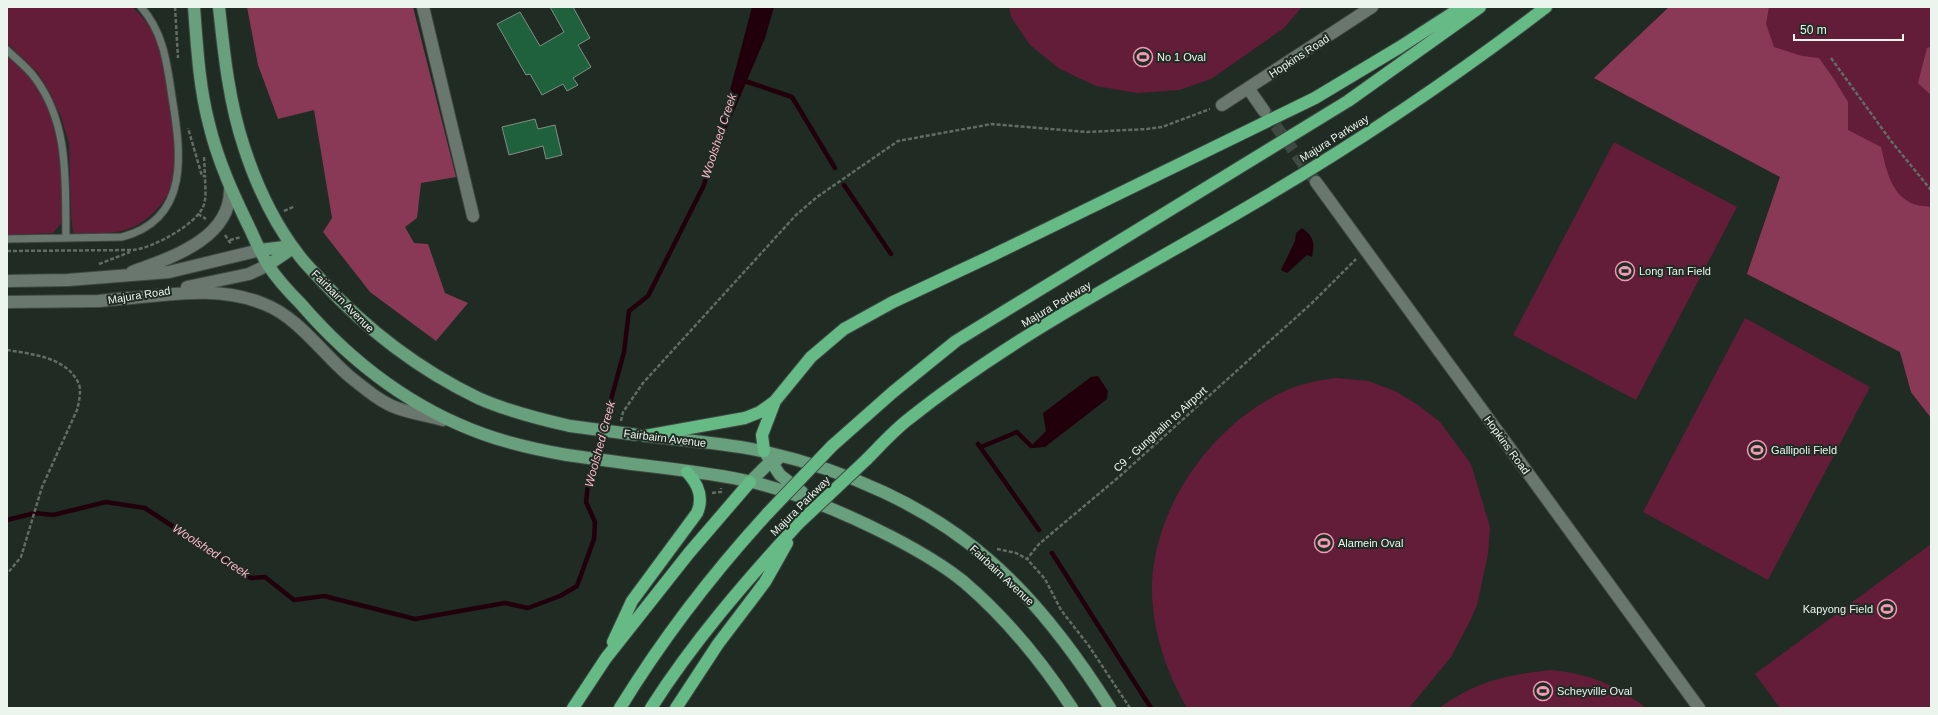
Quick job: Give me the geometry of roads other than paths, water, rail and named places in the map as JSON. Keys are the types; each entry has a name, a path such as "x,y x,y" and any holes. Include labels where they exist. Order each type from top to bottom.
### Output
{"highway":[{"path":"764,451 762,435 767,418 775,401 811,357 855,322 893,302 991,256 1315,98 1400,47 1462,7"},
{"name":"Majura Parkway","path":"620,708 684,613 738,546 832,446 892,392 956,341 1348,101 1480,7"},
{"name":"Majura Parkway","path":"651,708 692,649 723,609 798,524 909,419 975,370 1079,304 1264,198 1438,87 1546,7"},
{"path":"642,435 745,418 760,412 775,401"},
{"path":"606,658 632,601 697,513 700,504 699,490 694,479 687,472"},
{"path":"573,708 606,658 689,552 750,482"},
{"path":"676,708 718,644 765,582 798,524"}],"main road":[{"path":"194,7 200,74 208,123 230,190 268,265 326,334 363,366 393,389 456,423 484,434 523,446 567,455 750,482 816,501 873,527 922,553 963,581 999,616 1043,665 1072,708"},
{"name":"Fairbairn Avenue","path":"219,7 231,96 244,148 259,187 302,260 361,321 410,360 445,381 479,398 540,420 570,426 764,451 843,475 876,489 924,515 969,543 988,559 1043,614 1092,679 1110,708"},
{"path":"260,250 293,247"},
{"path":"268,265 293,247"},
{"path":"764,451 770,463 784,478 816,501"},
{"path":"750,482 770,463 781,459 797,460"}],"street":[{"path":"423,7 473,216"},
{"name":"Hopkins Road","path":"1222,105 1372,7"},
{"path":"1248,88 1264,111"},
{"name":"Hopkins Road","path":"1316,182 1699,708"},
{"path":"119,276 172,258 194,245 212,230 221,219 228,206 230,190"},
{"name":"Majura Road","path":"7,281 119,276 169,272 260,250"},
{"name":"Majura Road","path":"7,302 121,299 250,274 268,265"},
{"path":"121,299 204,292 234,295 263,303 287,317 349,376 385,402 403,410 456,423"}],"lane":[{"path":"7,239 122,237 133,234 152,223 162,214 168,205 176,185 180,156 178,132 165,50 155,26 141,7"},
{"path":"1529,20 1536,7"},
{"path":"7,50 35,77 51,104 56,118 61,134 64,160 66,238"}],"water":[{"path":"752,7 774,7 765,38 709,170"},
{"path":"1302,228 1309,234 1313,241 1312,257 1307,255 1287,273 1281,270 1295,241 1296,233"},
{"path":"1098,376 1108,391 1107,399 1045,447 1032,448 1031,446 1046,431 1043,413 1091,377"}],"waterway":[{"path":"742,80 792,97 835,168"},
{"name":"Woolshed Creek","path":"7,520 35,513 53,515 106,502 145,508 251,578 265,577 294,600 324,596 415,619 505,603 528,608 560,596 577,586 594,539 595,522 586,502 588,484 624,352 629,311 648,296 703,187 711,165"},
{"path":"844,185 891,254"},
{"path":"981,447 1017,432 1031,446"},
{"path":"978,444 1039,530"},
{"path":"1052,553 1151,708"}],"tunnel":[{"path":"1265,111 1316,182"}],"place":[{"name":"No 1 Oval","path":"1143,57"},
{"name":"Long Tan Field","path":"1625,271"},
{"name":"Gallipoli Field","path":"1757,450"},
{"name":"Alamein Oval","path":"1324,543"},
{"name":"Kapyong Field","path":"1887,609"},
{"name":"Scheyville Oval","path":"1543,691"}]}
